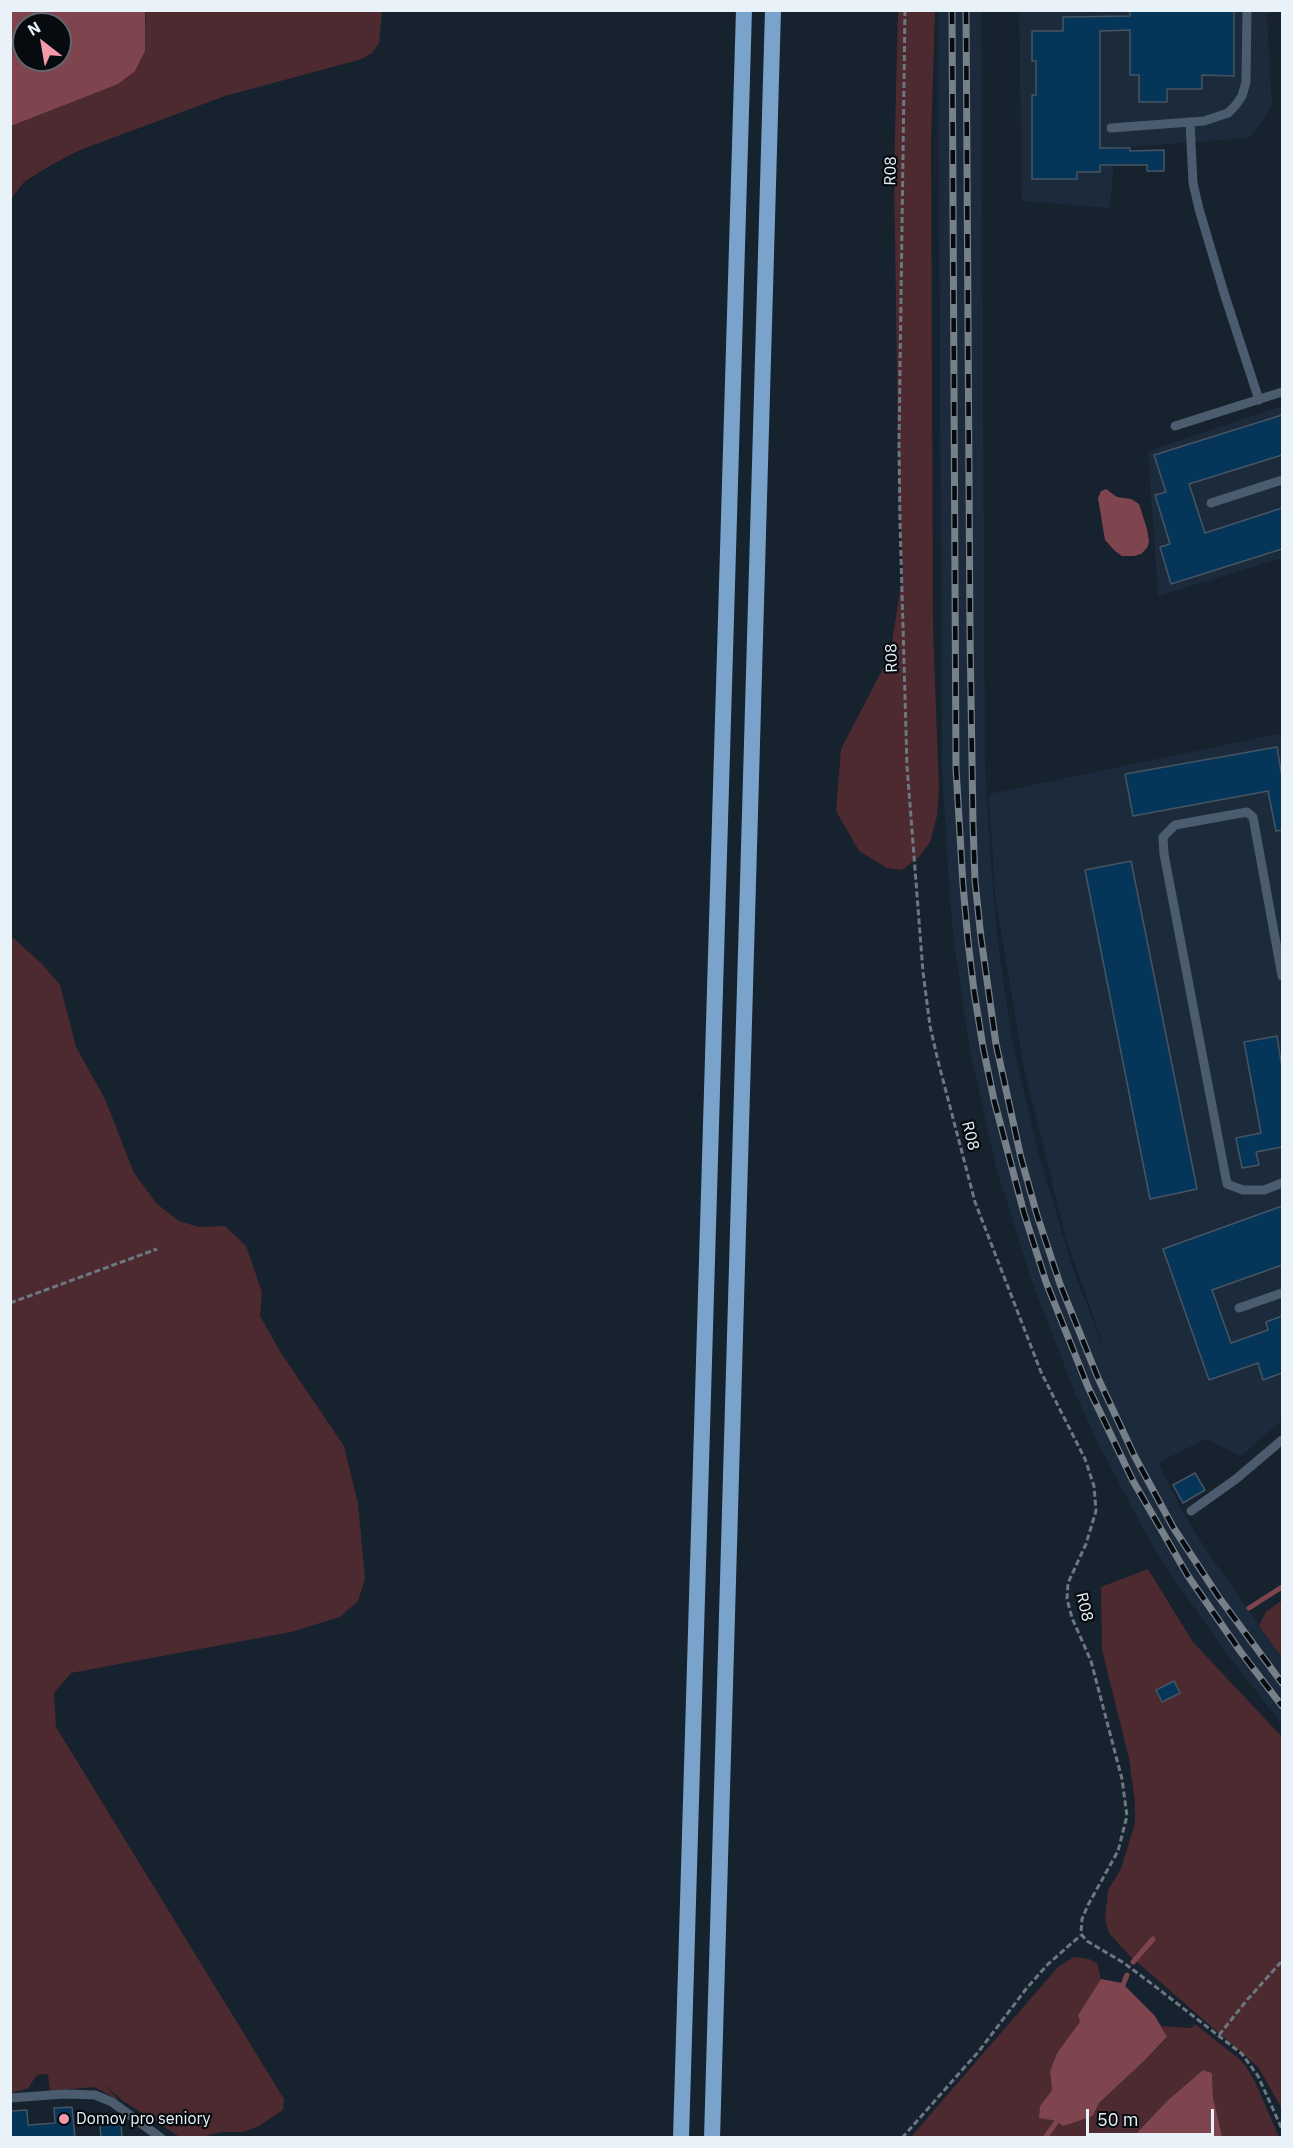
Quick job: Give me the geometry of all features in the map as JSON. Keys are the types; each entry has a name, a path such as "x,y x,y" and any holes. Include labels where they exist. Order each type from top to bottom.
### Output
{"highway":[{"path":"681,2138 744,10"},
{"path":"712,2132 773,10"}],"lane":[{"path":"1111,128 1190,122 1218,118 1228,113 1242,96 1246,82 1247,10"},
{"path":"1190,122 1193,183 1199,209 1258,400"},
{"path":"1175,426 1282,392"},
{"path":"1211,503 1282,480"},
{"path":"1282,976 1253,817 1247,812 1175,825 1163,837 1164,854 1227,1184 1243,1190 1264,1190 1282,1183"},
{"path":"1239,1308 1282,1293"},
{"path":"1191,1511 1236,1479 1282,1440"},
{"path":"10,2098 65,2094 95,2095 112,2102 161,2138"}],"path":[{"name":"R08","path":"906,10 899,444 900,522 907,766 923,972 930,1026 973,1195 1036,1362 1085,1459 1094,1486 1096,1511 1086,1544 1068,1583 1067,1599 1072,1618 1091,1661 1122,1779 1127,1816 1119,1851 1088,1905 1082,1919 1081,1934"},
{"path":"10,1304 157,1249"},
{"path":"902,2138 979,2051 1047,1965 1081,1934 1087,1941 1124,1963 1242,2054 1258,2076 1282,2129"},
{"path":"1219,2035 1282,1961"}],"shaded area":[{"path":"11,10 145,11 145,51 135,71 118,84 11,126"},
{"path":"145,11 382,11 379,43 372,53 362,59 225,96 80,150 24,182 11,199 11,126 62,106 146,24"},
{"path":"898,11 935,11 931,140 933,628 939,791 937,816 930,842 919,857 902,870 887,868 859,851 836,811 841,749 890,655 903,571 899,507 894,174"},
{"path":"938,11 981,11 985,764 997,936 1012,1041 1039,1156 1073,1269 1110,1364 1066,1239 1024,1069 995,896 989,794 1282,733 1282,1420 1241,1456 1206,1439 1158,1463 1185,1516 1209,1554 1282,1657 1282,1725 1221,1646 1170,1573 1146,1534 1098,1443 1075,1393 1032,1282 996,1167 970,1050 954,943 942,769"},
{"path":"1019,11 1275,11 1267,15 1272,105 1263,121 1248,138 1115,148 1110,208 1022,201"},
{"path":"1282,406 1282,558 1158,596 1148,451"},
{"path":"1106,489 1117,497 1131,499 1139,504 1149,542 1141,554 1122,556 1105,540 1098,498 1101,491"},
{"path":"10,935 41,963 60,985 76,1047 105,1099 134,1173 157,1204 179,1221 199,1227 225,1226 246,1246 262,1292 260,1316 281,1353 344,1446 358,1504 365,1579 358,1601 340,1617 291,1632 71,1673 54,1693 56,1727 284,2099 283,2110 259,2126 243,2132 221,2132 203,2137 180,2137 123,2101 102,2083 119,2100 94,2087 50,2091 48,2074 37,2075 28,2088 11,2093"},
{"path":"1148,1569 1193,1642 1282,1737 1282,2109 1258,2067 1130,1956 1109,1933 1105,1920 1108,1890 1121,1869 1135,1823 1135,1802 1129,1758 1102,1650 1101,1587"},
{"path":"1282,1600 1282,1657 1259,1626 1266,1612"},
{"path":"1074,1957 1089,1959 1097,1963 1101,1979 1078,2015 1081,2022 1057,2053 1050,2071 1052,2090 1040,2106 1040,2118 1057,2121 1093,2117 1099,2103 1167,2038 1161,2026 1192,2028 1195,2024 1245,2065 1279,2137 1222,2137 1213,2097 1212,2073 1203,2070 1167,2101 1133,2137 910,2138 1058,1967"},
{"path":"1101,1979 1122,1983 1155,2016 1167,2037 1099,2103 1093,2116 1063,2126 1057,2121 1039,2118 1040,2106 1052,2090 1050,2071 1057,2053 1080,2022 1078,2015"},
{"path":"1203,2070 1212,2073 1213,2097 1222,2137 1133,2137 1167,2101"}],"building":[{"path":"1130,10 1234,10 1234,76 1202,75 1202,89 1167,89 1167,102 1139,102 1139,75 1130,75 1130,30 1100,31 1100,148 1130,148 1130,151 1164,150 1164,171 1147,171 1147,165 1100,165 1100,172 1077,172 1077,179 1032,179 1032,95 1036,95 1036,61 1032,61 1032,31 1063,31 1063,17 1130,16"},
{"path":"1282,415 1282,455 1189,484 1205,533 1282,508 1282,549 1171,584 1160,547 1170,544 1155,495 1166,492 1154,455"},
{"path":"1277,747 1282,777 1282,830 1276,831 1268,791 1133,816 1125,774"},
{"path":"1131,861 1197,1189 1150,1199 1085,870"},
{"path":"1277,1036 1282,1068 1282,1147 1256,1152 1259,1165 1242,1168 1236,1138 1261,1133 1244,1042"},
{"path":"1282,1206 1282,1265 1212,1290 1231,1343 1268,1330 1266,1322 1282,1316 1282,1373 1263,1380 1258,1363 1209,1380 1163,1249"},
{"path":"1195,1473 1205,1490 1183,1503 1173,1485"},
{"path":"1174,1681 1180,1693 1162,1702 1156,1690"},
{"name":"Domov pro seniory","path":"72,2107 75,2138 10,2138 10,2111 27,2110 28,2125 55,2123 54,2108"},
{"path":"121,2123 122,2138 101,2138 100,2125"}],"waterway":[{"path":"1249,1608 1282,1587"},
{"path":"1133,1962 1153,1939"},
{"path":"1121,1990 1127,1975"},
{"path":"1045,2138 1060,2117"}],"railway":[{"path":"952,10 956,768 968,941 983,1047 994,1100 1024,1213 1046,1282 1088,1387 1133,1481 1188,1576 1240,1651 1282,1706"},
{"path":"966,10 973,824 975,881 996,1044 1021,1158 1037,1215 1060,1284 1098,1378 1134,1455 1173,1527 1218,1596 1282,1683"}],"place":[{"name":"Domov pro seniory","path":"64,2119"}]}
